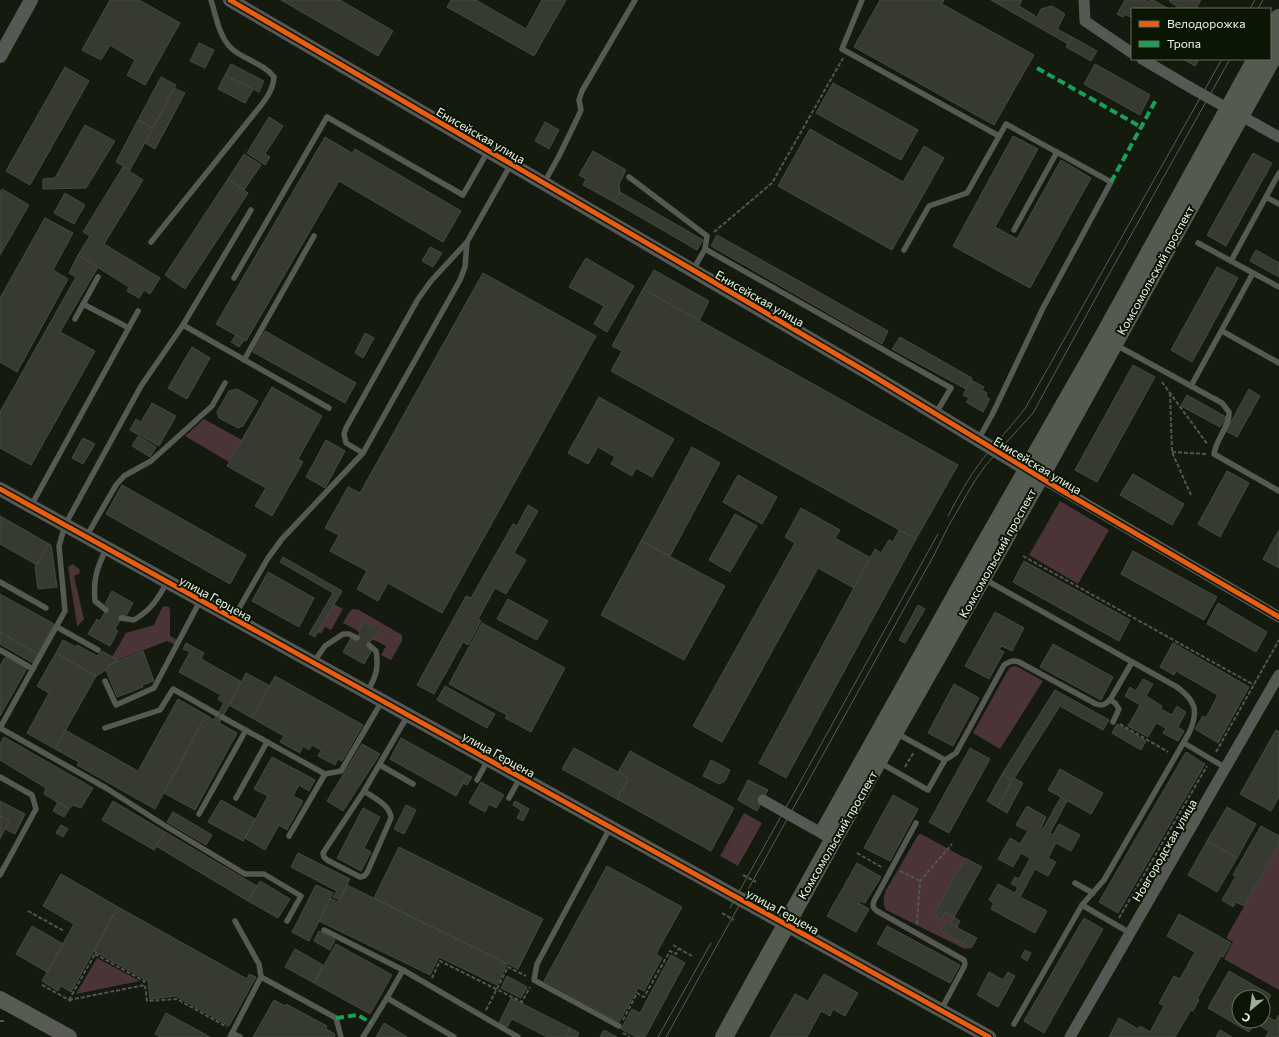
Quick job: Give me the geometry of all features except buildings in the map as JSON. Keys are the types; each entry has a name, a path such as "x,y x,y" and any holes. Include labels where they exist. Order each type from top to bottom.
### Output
{"main road":[{"path":"1271,32 1279,18"},
{"name":"Комсомольский проспект","path":"1271,58 1279,46"},
{"name":"Комсомольский проспект","path":"712,1037 781,922 828,837 970,570 1034,473 1114,344 1234,112 1256,60"},
{"name":"Комсомольский проспект","path":"828,837 879,762 982,578 1103,337 1234,112 1269,60"},
{"name":"Комсомольский проспект","path":"724,1037 781,922"},
{"path":"0,998 69,1037"}],"street":[{"path":"0,56 31,0"},
{"name":"Енисейская улица","path":"230,0 693,270 1279,617"},
{"path":"1084,0 1085,21 1131,52"},
{"path":"1144,60 1192,89 1279,137"},
{"name":"улица Герцена","path":"0,491 65,525 989,1037"},
{"name":"Новгородская улица","path":"1070,1037 1279,675"},
{"path":"763,800 828,837"}],"lane":[{"path":"151,242 258,109 273,85 274,77 269,71 233,49 222,36 211,0"},
{"path":"544,183 560,156 578,119 581,110 579,100 582,91 635,0"},
{"path":"862,0 842,49 999,136"},
{"path":"234,278 327,117 463,195 488,151"},
{"path":"904,250 929,206 967,193 1006,124 1111,182 1043,308 992,415 978,440"},
{"path":"1014,230 1057,152"},
{"path":"363,453 346,443 344,434 346,428 418,299 431,281 467,242 511,164"},
{"path":"1231,261 1279,173"},
{"path":"629,177 707,236 705,249 693,270"},
{"path":"1266,196 1279,204"},
{"path":"251,210 183,325 141,386 65,525 59,546 65,611 0,728 106,788 164,826 245,874 264,874 301,896 287,921"},
{"path":"244,360 314,236"},
{"path":"233,619 268,558 279,544 363,453 460,280 465,267 467,242"},
{"path":"1198,243 1279,287"},
{"path":"705,249 951,388 936,414"},
{"path":"1192,386 1253,273"},
{"path":"75,319 98,277"},
{"path":"83,304 129,328"},
{"path":"30,506 138,311"},
{"path":"183,325 329,408"},
{"path":"1222,331 1279,363"},
{"path":"1114,344 1192,386 1228,408 1228,419 1216,445 1214,454 1279,491"},
{"path":"86,537 116,485 124,476 151,461 212,406 226,383"},
{"path":"106,548 96,572 94,586 95,601 106,610"},
{"path":"982,578 1177,687 1190,699 1195,713 1194,722 1184,743 1104,880 1082,905 1014,1024"},
{"path":"0,582 46,608"},
{"path":"120,618 134,620 145,613 158,600 167,582"},
{"path":"104,681 116,705 154,688 200,600"},
{"path":"57,627 98,650"},
{"path":"313,663 325,646 343,634 349,634 357,638"},
{"path":"367,692 372,683 378,665 376,650 368,645"},
{"path":"0,650 33,669"},
{"path":"879,762 928,790 945,760 956,753 1004,665 1009,661 1014,660 1019,662 1102,706 1110,700 1132,662"},
{"path":"105,728 160,710 173,690 325,774 341,771 382,701"},
{"path":"1110,700 1115,703 1119,709 1113,721"},
{"path":"364,791 390,811 391,818 367,873 360,877 325,859 323,853 364,791 408,715"},
{"path":"199,814 246,730"},
{"path":"896,733 945,760"},
{"path":"236,798 267,742"},
{"path":"1184,743 1226,768"},
{"path":"476,780 488,760"},
{"path":"380,765 413,784"},
{"path":"289,836 325,774"},
{"path":"0,777 32,795 36,809 0,875"},
{"path":"509,798 520,777"},
{"path":"916,823 872,905 874,909 964,960 965,964 940,1010"},
{"path":"611,827 537,964 534,980 619,1026"},
{"path":"1075,883 1093,893"},
{"path":"1082,905 1130,933"},
{"path":"235,921 259,964 262,977 232,1033 240,1037"},
{"path":"324,930 403,970 518,1037"},
{"path":"363,1037 403,970"},
{"path":"262,977 336,1018 341,1037"},
{"path":"387,998 454,1037"}],"path":[{"path":"713,232 772,183 847,52"},
{"path":"1162,382 1214,454"},
{"path":"1170,393 1172,452 1191,495"},
{"path":"1172,452 1214,454"},
{"path":"1023,556 1254,685"},
{"path":"1116,924 1279,640"},
{"path":"1113,721 1176,756"},
{"path":"904,770 915,750"},
{"path":"916,933 920,881 952,844"},
{"path":"857,853 920,881"},
{"path":"744,875 756,882"},
{"path":"28,911 64,931"},
{"path":"722,913 734,920"},
{"path":"673,945 692,956"},
{"path":"624,1018 637,993 644,997 670,951 676,954 679,949"},
{"path":"70,1001 96,953 144,981 147,1001 177,999 232,1033"},
{"path":"428,985 440,961 497,989 522,1002 534,980 508,966 497,989 483,1017"},
{"path":"42,985 70,1001 145,985"},
{"path":"0,1022 5,1021"}],"shaded area":[{"path":"204,419 242,440 229,462 185,436"},
{"path":"1060,501 1109,530 1078,584 1029,555"},
{"path":"73,564 79,569 80,573 74,576 84,619 78,626 68,567"},
{"path":"334,604 343,609 331,630 325,627 321,634 318,632"},
{"path":"165,606 169,607 170,611 170,636 179,641 176,645 167,641 118,660 112,657 126,633 154,625 162,608"},
{"path":"353,609 359,610 402,635 402,641 391,660 381,655 386,646 374,640 380,629 364,621 358,631 343,623 350,611"},
{"path":"1016,666 1043,681 1000,749 973,733 1008,670 1011,667"},
{"path":"744,813 762,823 738,866 720,856"},
{"path":"921,834 965,858 934,914 942,919 945,912 954,917 950,923 946,921 941,931 971,948 965,949 886,910 884,905 885,892 918,835"},
{"path":"1279,845 1279,990 1224,959 1233,942 1226,938"},
{"path":"97,958 140,981 76,994"}],"tram line":[{"path":"1251,8 1255,0"},
{"path":"1259,8 1263,0"},
{"path":"948,516 964,487 987,453 1026,407 1221,60"},
{"path":"666,1037 934,555 948,527 985,466 1033,413 1229,60"},
{"path":"730,908 938,534"},
{"path":"658,1037 711,943"}],"marked path":[{"path":"1037,68 1141,127"},
{"path":"1111,182 1157,98"},
{"path":"336,1018 358,1015 371,1023"}],"cycle path":[{"path":"230,0 870,374 1061,490 1279,617"},
{"path":"0,489 989,1037"}]}
